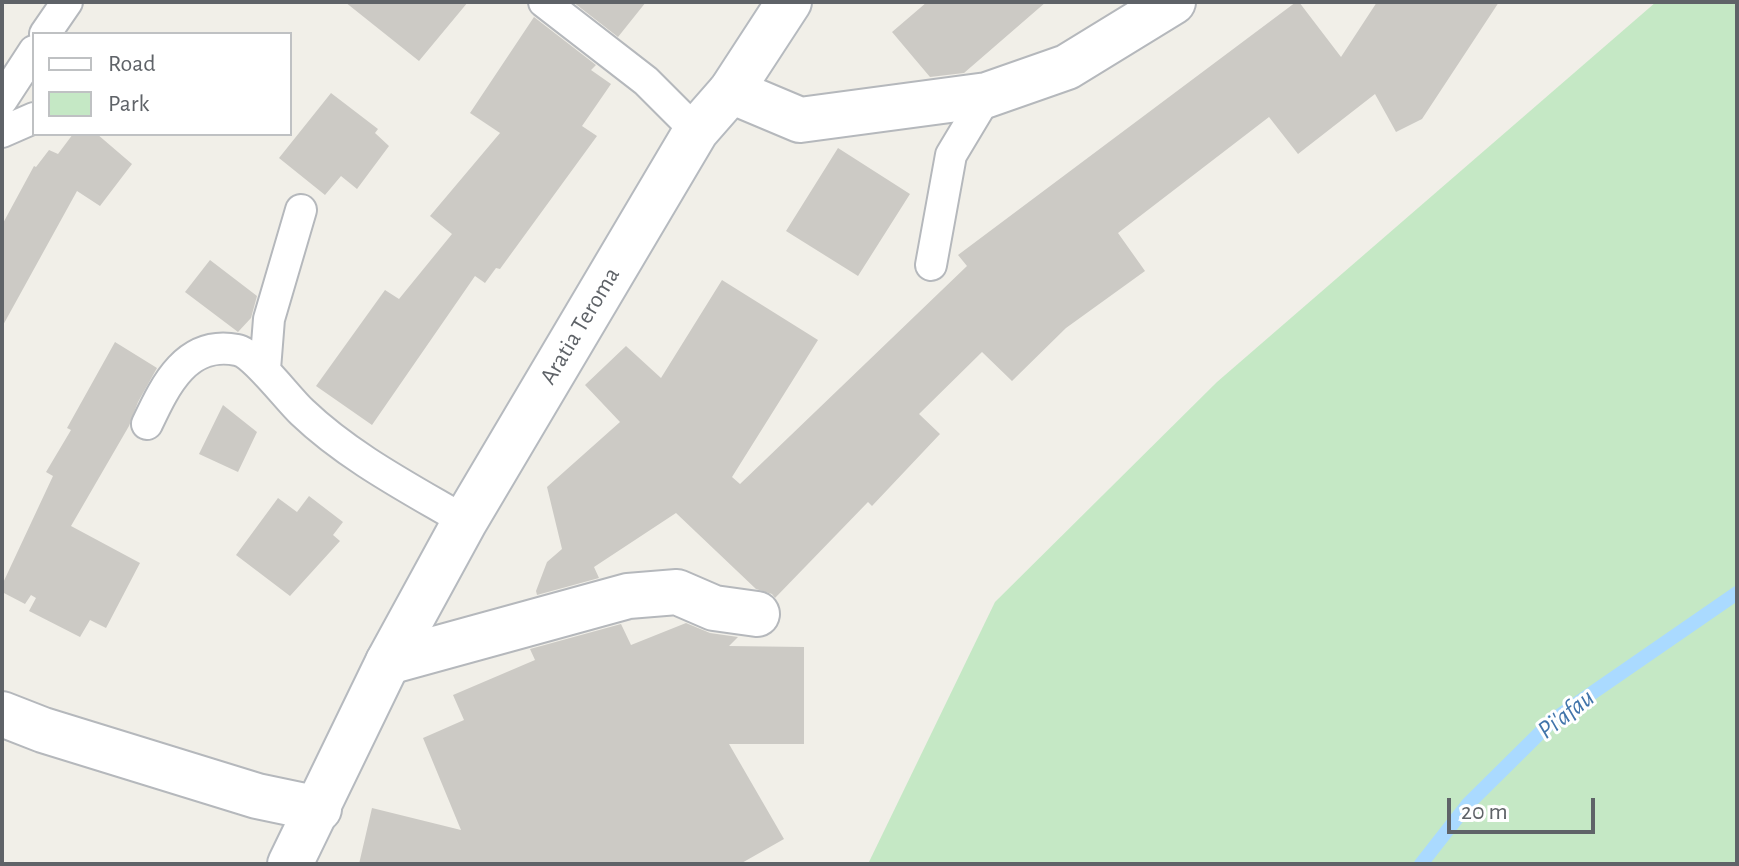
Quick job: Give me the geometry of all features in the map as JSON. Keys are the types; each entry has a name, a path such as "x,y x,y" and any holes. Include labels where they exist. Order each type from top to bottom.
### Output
{"street":[{"name":"Aratia Teroma","path":"290,864 388,662 465,521 696,131 731,91 789,2"},
{"path":"731,91 800,120 987,95 1067,67 1173,2"},
{"path":"388,662 628,596 677,592 714,608 757,614"},
{"path":"2,714 43,730 257,796 319,809"}],"lane":[{"path":"46,32 67,2"},
{"path":"544,2 646,81 696,131"},
{"path":"2,100 32,54"},
{"path":"931,265 951,155 987,95"},
{"path":"2,132 32,119"},
{"path":"265,369 269,319 301,210"},
{"path":"147,424 167,382 188,360 214,349 240,350 265,369 282,393 318,428 387,476 465,521"}],"green space":[{"path":"1656,2 1737,2 1737,864 868,864 995,602 1217,382"}],"building":[{"path":"345,2 468,2 419,61"},
{"path":"573,2 646,2 618,37"},
{"path":"927,2 1046,2 964,73 930,77 892,32"},
{"path":"1296,2 1341,57 1377,2 1499,2 1422,119 1396,132 1375,94 1298,154 1269,117 1118,233 1145,271 1066,328 1012,381 982,352 919,414 940,434 872,506 868,502 775,598 756,589 676,513 594,567 599,578 537,595 547,562 562,549 547,487 620,422 585,385 626,346 661,378 722,280 818,340 732,477 740,484 967,266 958,255"},
{"path":"534,17 596,65 591,70 611,84 582,126 597,136 500,269 496,268 485,283 475,276 372,425 316,386 385,290 399,299 452,234 430,216 500,133 470,113"},
{"path":"331,93 378,129 375,133 389,146 357,189 341,176 325,195 279,158"},
{"path":"72,136 99,136 132,164 100,206 77,191 2,327 2,225 34,166 49,150 58,154"},
{"path":"838,148 910,194 858,276 786,231"},
{"path":"210,260 257,296 251,318 238,332 185,292"},
{"path":"115,342 157,368 129,426 71,526 140,563 106,628 90,620 80,637 29,611 36,598 31,595 25,604 2,592 2,585 53,476 46,472"},
{"path":"223,405 257,432 238,472 199,454"},
{"path":"309,496 343,522 333,535 340,541 290,596 236,555 278,498 297,512"},
{"path":"686,623 710,633 738,637 729,646 804,647 804,744 729,744 784,839 740,864 359,864 372,808 461,830 423,738 464,720 453,695 535,660 530,649 621,624 631,645"}],"waterway":[{"name":"Pi'afau","path":"1421,864 1468,804 1553,720 1737,593"}]}
